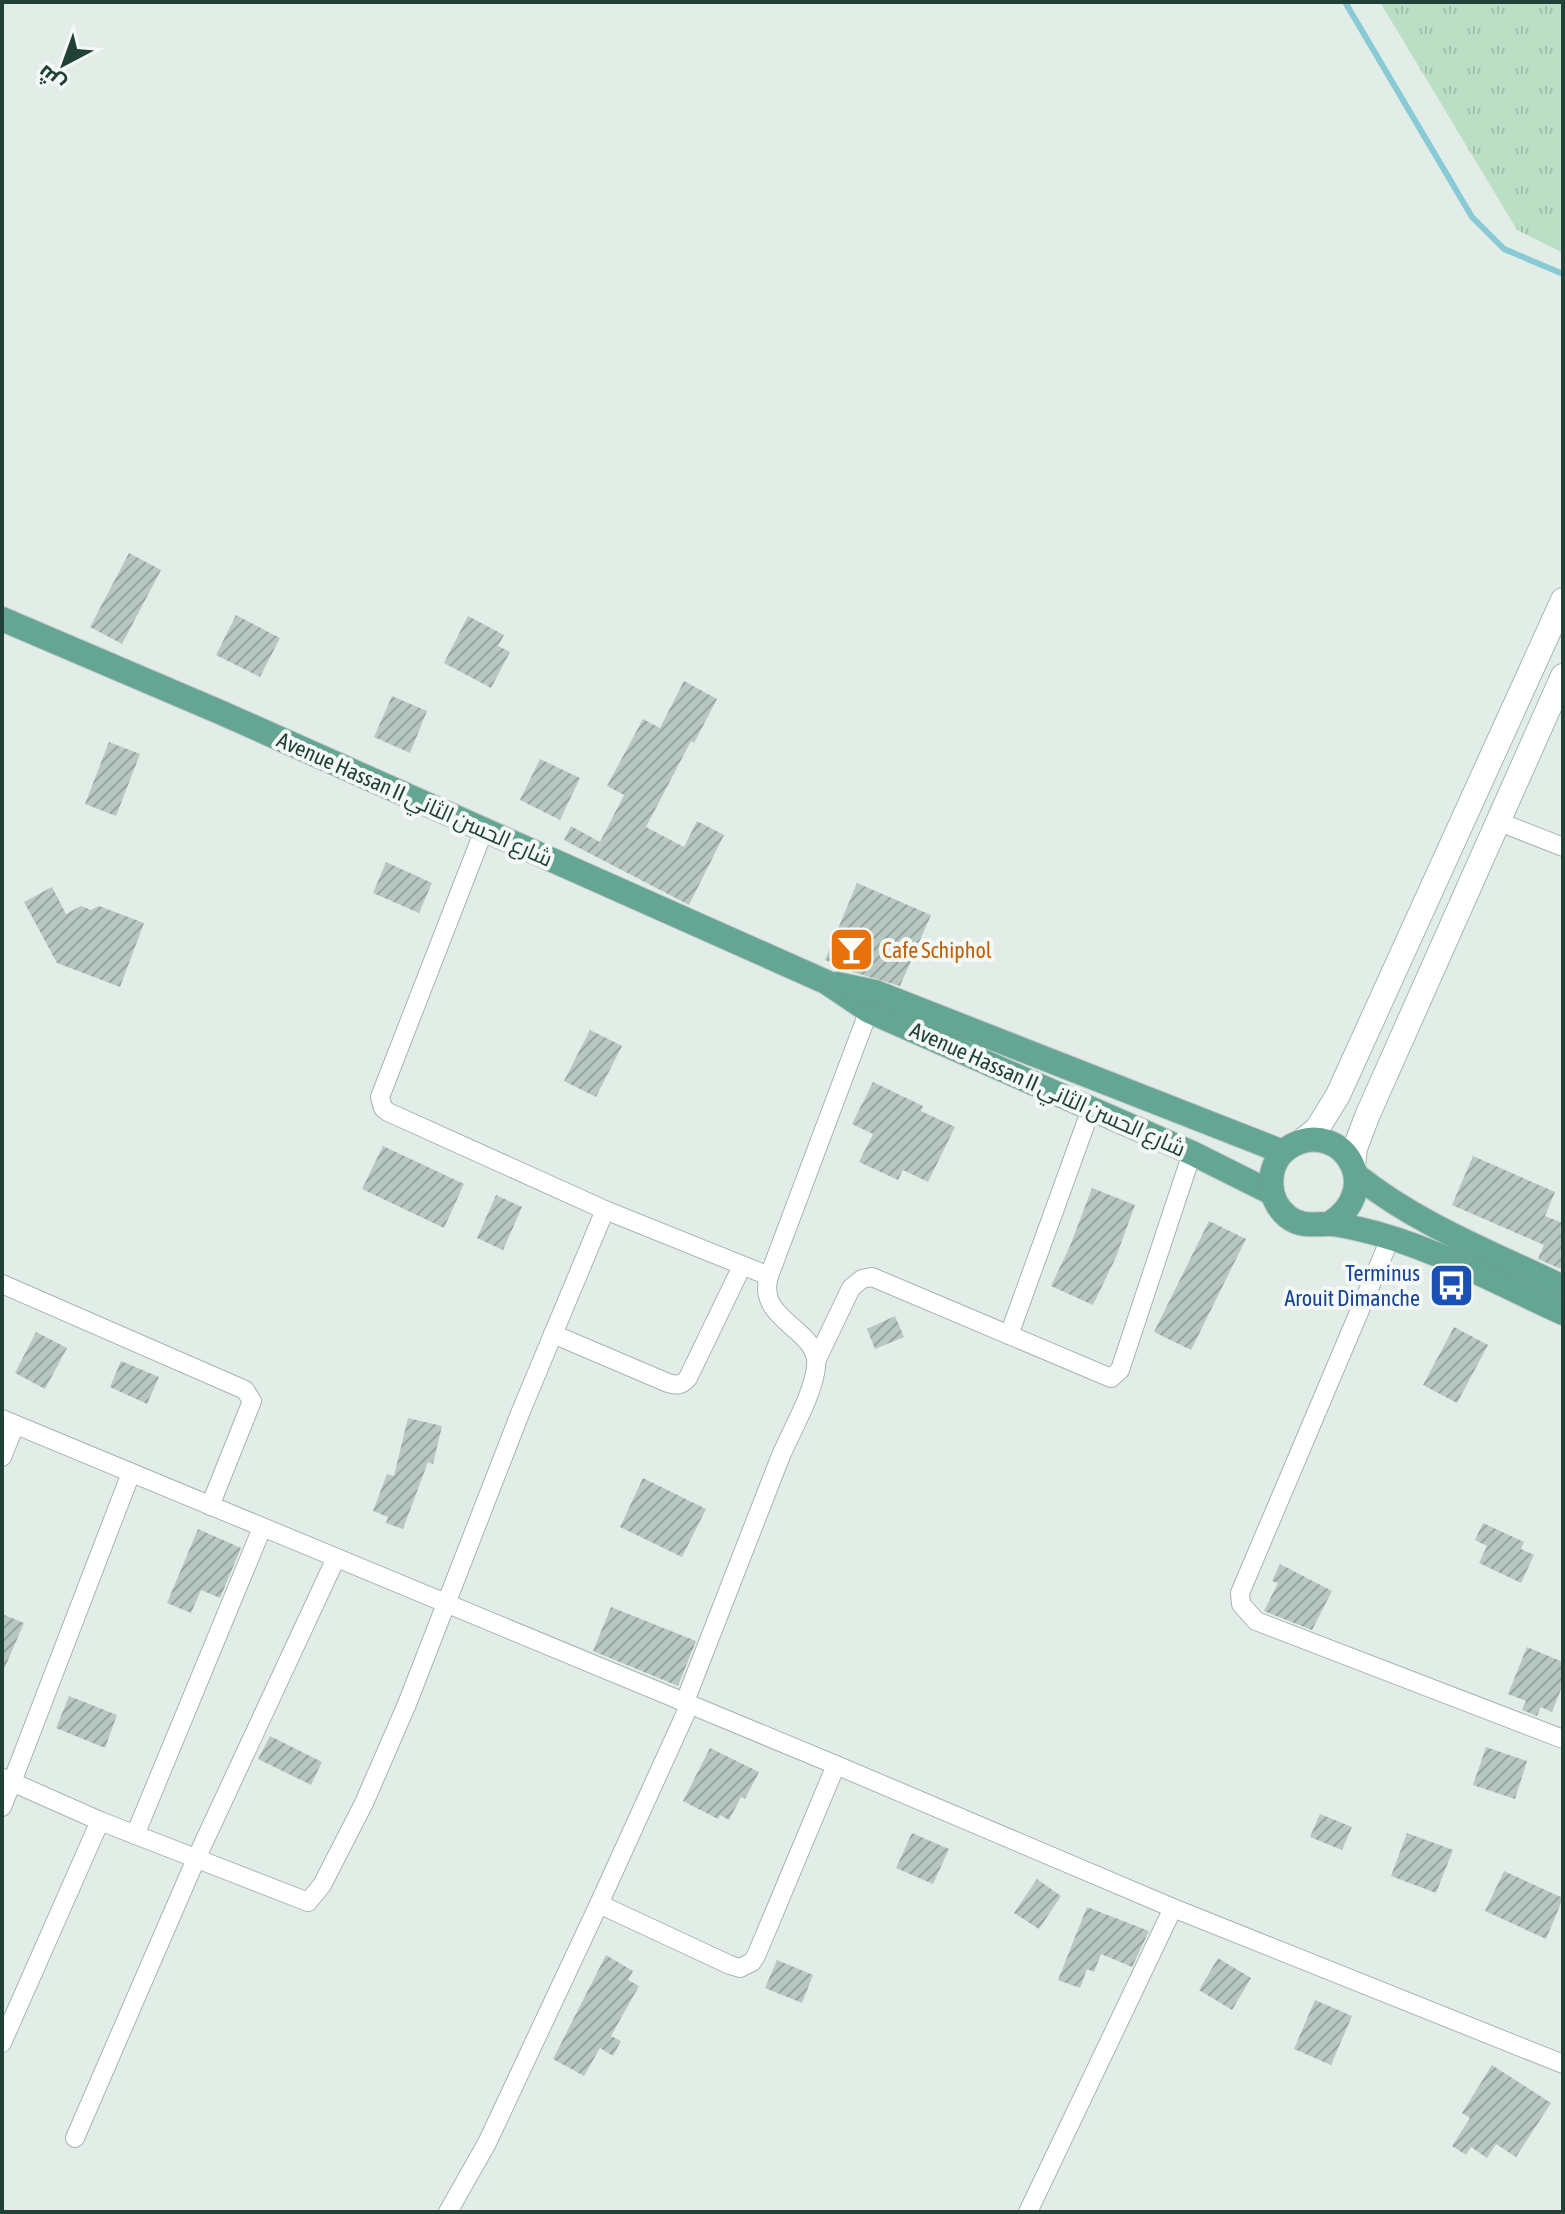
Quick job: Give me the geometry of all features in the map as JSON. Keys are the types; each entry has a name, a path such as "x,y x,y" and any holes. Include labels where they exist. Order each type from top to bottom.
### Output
{"main road":[{"name":"Avenue Hassan II شارع الحسن الثاني","path":"2,619 872,1001 1293,1147"},
{"name":"Avenue Hassan II شارع الحسن الثاني","path":"872,1001 1091,1109 1192,1153 1272,1193"},
{"path":"1563,1287 1424,1220 1378,1192 1337,1147 1314,1140 1293,1147 1275,1164 1271,1178 1272,1193 1278,1206 1300,1224 1329,1224 1390,1239 1439,1256 1563,1313"},
{"path":"1329,1224 1342,1216 1351,1204 1356,1190 1355,1170"}],"street":[{"path":"1293,1147 1317,1129 1338,1095 1563,600"},
{"path":"1355,1170 1355,1148 1368,1114 1563,676"},
{"path":"1497,821 1563,847"},
{"path":"484,830 380,1097 381,1103 388,1112 605,1210 769,1276"},
{"path":"817,1359 808,1342 772,1307 766,1285 872,1001"},
{"path":"1009,1335 1091,1109"},
{"path":"448,2212 487,2143 599,1904 686,1705 792,1428 814,1379 817,1359 851,1288 862,1279 872,1277 1111,1378 1120,1370 1192,1153"},
{"path":"7,1780 100,1821 308,1902 315,1895 364,1803 407,1704 444,1604 605,1210"},
{"path":"1390,1239 1240,1593 1241,1604 1256,1621 1563,1739"},
{"path":"553,1334 668,1383 683,1384 742,1266"},
{"path":"2,1284 245,1390 252,1401 210,1506"},
{"path":"2,1457 9,1422 1173,1908 1563,2064"},
{"path":"2,1807 7,1780 131,1473"},
{"path":"135,1835 262,1528"},
{"path":"75,2138 196,1859 336,1558"},
{"path":"599,1904 730,1965 746,1966 756,1956 836,1765"},
{"path":"2,2043 100,1821"},
{"path":"1028,2212 1173,1908"}],"green space":[{"path":"1380,2 1563,2 1563,253 1517,230"}],"building":[{"path":"129,553 161,570 122,644 90,627"},
{"path":"236,615 280,638 260,677 216,655"},
{"path":"468,616 504,635 498,646 510,652 491,688 444,663"},
{"path":"684,681 717,699 646,827 684,847 697,821 724,835 689,905 564,840 571,826 600,842 624,795 607,786 643,719 660,728"},
{"path":"392,696 427,711 410,753 374,737"},
{"path":"109,742 140,754 116,816 85,804"},
{"path":"540,759 580,778 560,820 520,800"},
{"path":"386,862 432,883 419,913 373,893"},
{"path":"857,883 931,915 900,986 825,960"},
{"path":"52,887 66,914 81,906 91,910 99,906 144,923 120,987 57,963 24,902"},
{"path":"590,1030 622,1046 596,1097 564,1081"},
{"path":"873,1082 923,1106 921,1111 955,1127 928,1182 903,1170 898,1180 859,1162 873,1134 852,1124"},
{"path":"383,1146 464,1184 444,1228 362,1189"},
{"path":"1473,1156 1555,1192 1545,1216 1563,1223 1563,1270 1538,1259 1544,1245 1452,1205"},
{"path":"1092,1188 1135,1205 1116,1257 1093,1305 1051,1286"},
{"path":"496,1195 522,1207 503,1250 477,1238"},
{"path":"1209,1221 1246,1239 1191,1350 1154,1332"},
{"path":"895,1316 904,1337 875,1349 867,1329"},
{"path":"1454,1327 1488,1345 1457,1403 1423,1385"},
{"path":"36,1332 67,1348 45,1389 15,1373"},
{"path":"121,1361 159,1377 147,1404 110,1387"},
{"path":"408,1418 442,1426 433,1464 428,1462 403,1529 386,1523 388,1517 373,1511 387,1474 394,1476"},
{"path":"643,1478 706,1509 682,1557 620,1527"},
{"path":"1483,1523 1524,1542 1521,1549 1534,1555 1521,1583 1479,1563 1487,1546 1475,1540"},
{"path":"198,1529 241,1548 220,1598 201,1590 191,1613 167,1603"},
{"path":"1280,1564 1332,1591 1312,1630 1264,1611 1278,1583 1272,1581"},
{"path":"611,1607 696,1641 678,1686 593,1651"},
{"path":"2,1614 24,1623 2,1674"},
{"path":"1527,1647 1563,1662 1563,1684 1552,1712 1541,1707 1537,1716 1522,1710 1526,1701 1508,1694"},
{"path":"69,1696 117,1715 105,1748 56,1728"},
{"path":"270,1736 322,1762 311,1785 258,1759"},
{"path":"1486,1747 1527,1761 1515,1799 1473,1785"},
{"path":"710,1748 759,1772 745,1799 741,1797 729,1820 720,1815 718,1819 683,1801"},
{"path":"1320,1814 1352,1827 1342,1850 1310,1837"},
{"path":"912,1833 949,1849 933,1884 896,1868"},
{"path":"1407,1833 1453,1850 1436,1893 1391,1876"},
{"path":"1504,1871 1563,1898 1546,1939 1485,1911"},
{"path":"1037,1879 1061,1896 1039,1929 1014,1913"},
{"path":"1087,1907 1149,1931 1132,1967 1101,1954 1094,1972 1087,1969 1080,1988 1058,1980"},
{"path":"606,1955 633,1971 628,1980 639,1986 611,2036 621,2041 613,2056 600,2048 584,2076 553,2059"},
{"path":"1218,1958 1251,1978 1232,2010 1199,1990"},
{"path":"777,1960 813,1975 802,2003 765,1988"},
{"path":"1315,2000 1352,2016 1331,2065 1294,2049"},
{"path":"1492,2065 1551,2103 1516,2157 1496,2144 1487,2158 1471,2147 1466,2155 1452,2146 1470,2118 1462,2113"}],"waterway":[{"path":"1345,2 1472,217 1504,249 1563,274"}],"place":[{"name":"Cafe Schiphol","path":"851,950"},
{"name":"Terminus Arouit Dimanche","path":"1451,1286"}]}
